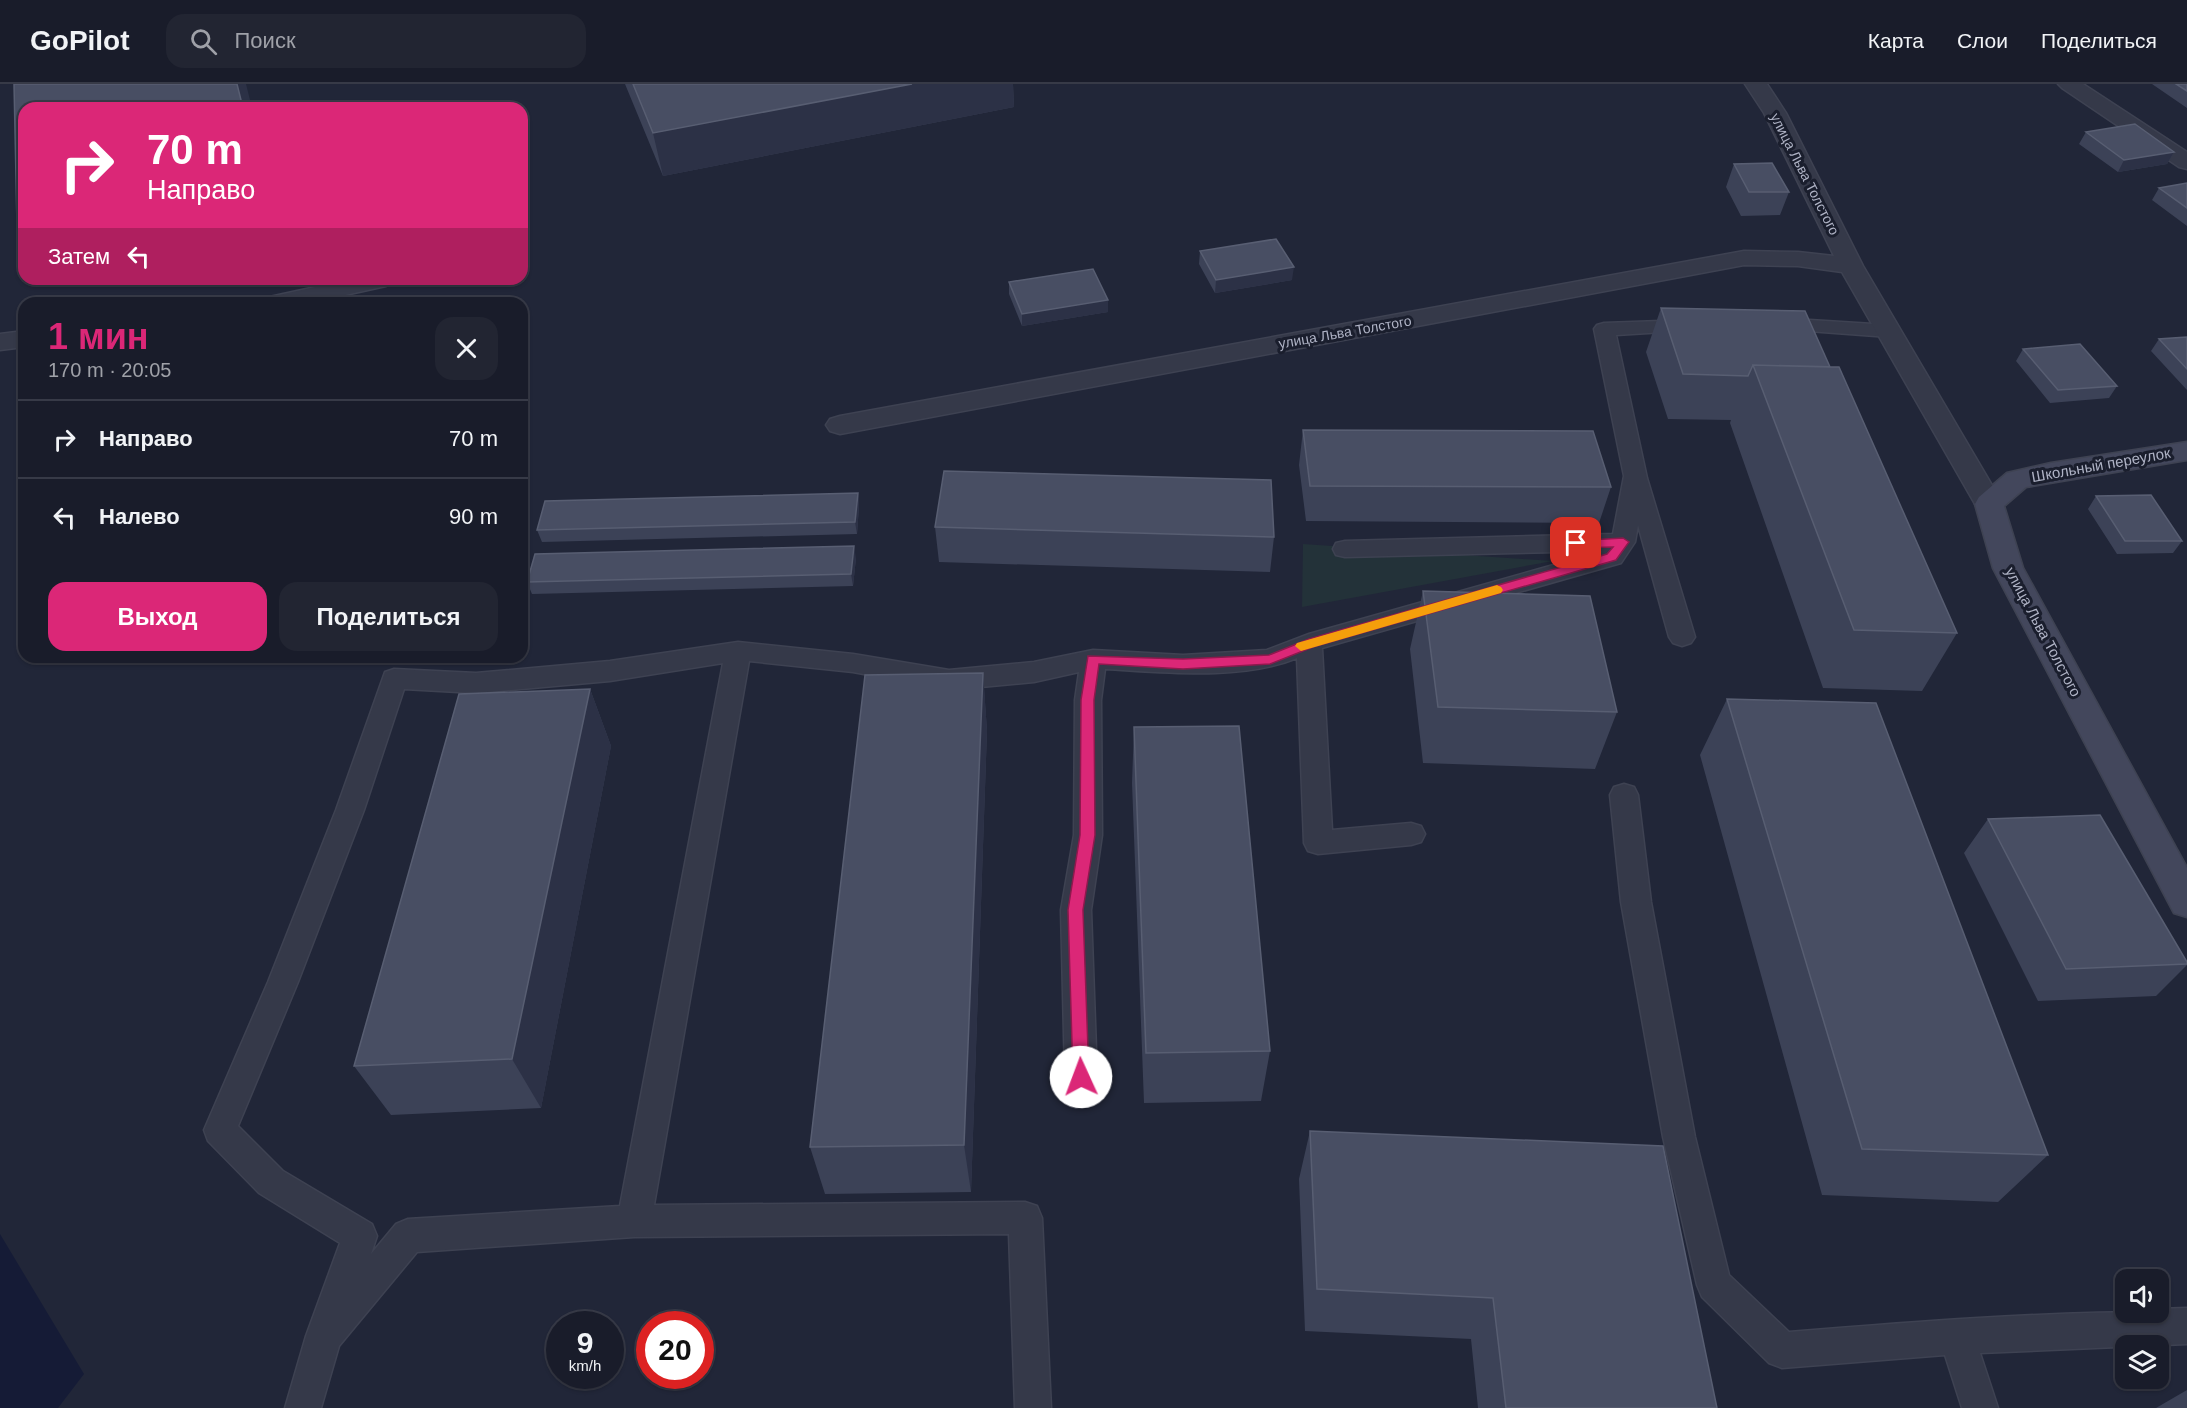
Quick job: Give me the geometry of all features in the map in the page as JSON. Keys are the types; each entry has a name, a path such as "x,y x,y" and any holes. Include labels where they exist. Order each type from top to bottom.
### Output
{"street":[{"name":"улица Льва Толстого","path":"1756,84 1775,113 1851,266 1989,504 2008,568 2187,902"},
{"path":"2069,84 2187,162"},
{"name":"улица Льва Толстого","path":"840,425 1744,258 1798,259 1851,266"},
{"path":"302,297 358,285"},
{"path":"0,342 18,340"},
{"name":"Школьный переулок","path":"1989,504 2017,480 2051,472 2187,451"}],"lane":[{"path":"1752,323 1889,331"},
{"path":"1682,638 1636,476 1604,329 1718,325"},
{"path":"303,1408 324,1336 360,1236 271,1182 220,1130 283,982 350,810 394,679 476,683 610,671 738,651 853,663 949,680 1034,672 1093,659 1183,664 1270,659 1309,643 1612,557 1623,542 1636,476"},
{"path":"1346,549 1623,542"},
{"path":"1309,643 1318,843 1411,834"},
{"path":"634,1221 738,651"},
{"path":"1081,1077 1076,910 1088,835 1088,700 1093,659"},
{"path":"1624,795 1636,902 1677,1125 1714,1285 1782,1350 1958,1336 2187,1326"},
{"path":"324,1336 408,1236 634,1221 1025,1218 1033,1408"},
{"path":"1958,1336 1980,1408"}],"shaded area":[{"path":"1303,544 1553,561 1302,607"}],"water":[{"path":"0,1234 84,1374 58,1408 0,1408"}],"building":[{"path":"14,84 237,84 242,102 18,102 17,226"},
{"path":"633,84 912,84 653,133"},
{"path":"2176,84 2187,84 2187,91"},
{"path":"2135,124 2174,152 2124,160 2086,132"},
{"path":"1772,163 1789,192 1749,192 1734,164"},
{"path":"2187,183 2187,208 2159,188"},
{"path":"1276,239 1294,267 1216,280 1200,251"},
{"path":"1093,269 1108,300 1022,314 1009,282"},
{"path":"1661,308 1805,311 1830,367 1753,365 1748,376 1683,374"},
{"path":"2187,337 2187,369 2159,339"},
{"path":"2080,344 2117,386 2058,390 2023,349"},
{"path":"1753,365 1839,367 1957,633 1854,630"},
{"path":"1303,430 1593,431 1611,487 1310,486"},
{"path":"944,471 1271,480 1274,537 935,527"},
{"path":"858,493 855,522 537,530 545,501"},
{"path":"2151,495 2182,541 2125,541 2096,496"},
{"path":"854,546 851,574 528,582 535,554"},
{"path":"1423,591 1590,596 1617,712 1438,707"},
{"path":"983,673 964,1145 810,1147 865,675"},
{"path":"590,689 512,1059 354,1066 459,694"},
{"path":"1727,699 1876,703 2048,1155 1862,1149"},
{"path":"1239,726 1270,1051 1146,1053 1134,727"},
{"path":"2100,815 2187,964 2066,969 1988,819"},
{"path":"1310,1131 1663,1146 1717,1408 1506,1408 1493,1298 1317,1289"}],"slow traffic":[{"path":"1301,646 1497,590"}],"route":[{"path":"1081,1077 1076,910 1088,835 1088,700 1093,659 1183,664 1270,659 1309,643 1612,557 1623,542 1576,543"}]}
